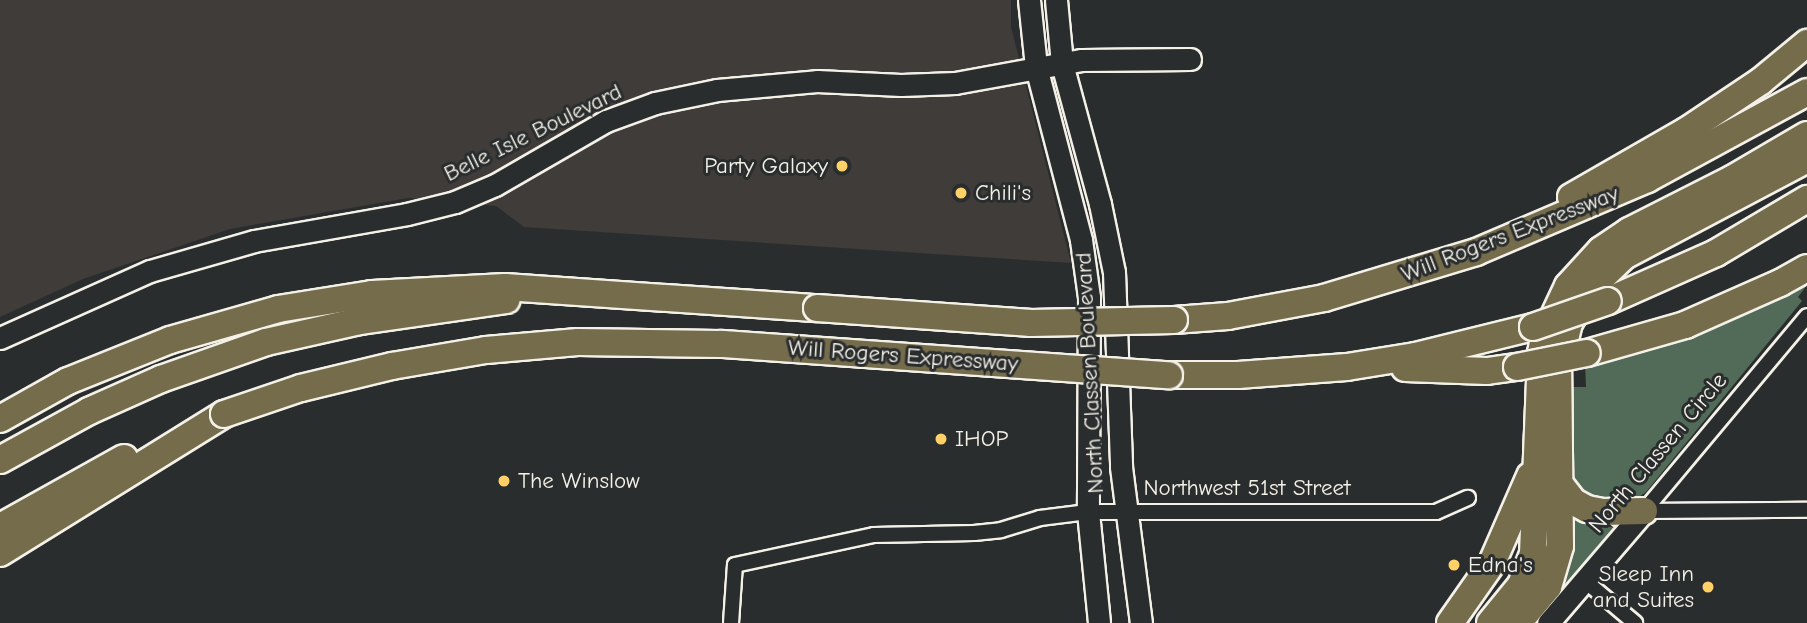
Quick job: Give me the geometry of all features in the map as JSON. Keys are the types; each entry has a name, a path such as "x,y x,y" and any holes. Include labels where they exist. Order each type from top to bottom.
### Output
{"highway":[{"path":"1476,252 1686,131 1761,81 1807,43"},
{"name":"Will Rogers Expressway","path":"0,419 68,381 170,340 278,309 372,294 436,288 506,286 577,290 1031,323 1228,316 1324,298 1427,270 1476,252 1647,179 1807,92"},
{"path":"1490,623 1521,585 1533,554 1538,381 1543,345 1561,299 1583,267 1629,230 1732,179 1807,135"},
{"path":"1518,623 1548,587 1560,546 1557,395 1561,346 1569,323 1589,290 1624,256 1807,159"},
{"name":"Will Rogers Expressway","path":"0,527 106,466 224,414 301,388 392,366 486,350 578,342 722,344 1169,374 1238,375 1347,367 1415,356 1533,327 1608,301 1716,253 1807,198"},
{"path":"1347,367 1487,371 1587,353 1685,325 1744,300 1807,268"},
{"path":"0,460 89,411 161,379 266,342 360,321 577,290"},
{"path":"0,553 224,414"},
{"path":"1450,623 1492,563 1526,488 1538,447"},
{"path":"1559,483 1574,502 1587,509 1603,512 1644,512"},
{"path":"1468,623 1534,531"}],"street":[{"name":"North Classen Boulevard","path":"1029,0 1036,67 1081,240 1089,297 1088,512 1099,623"},
{"name":"North Classen Boulevard","path":"1056,0 1062,64 1100,204 1114,272 1119,348 1118,421 1125,511 1141,623"},
{"name":"Belle Isle Boulevard","path":"0,338 150,271 254,241 407,214 455,202 495,185 606,121 655,103 717,90 817,81 901,85 955,83 1062,64 1191,59"},
{"name":"North Classen Circle","path":"1548,623 1807,316"},
{"name":"Northwest 51st Street","path":"731,623 735,565 874,535 974,533 1001,530 1040,518 1088,512 1436,512 1468,498"},
{"path":"1644,512 1807,510"},
{"path":"1584,580 1636,623"}],"shaded area":[{"path":"0,0 1011,0 1011,27 1071,263 524,227 496,206 408,198 230,229 83,279 0,317"}],"green space":[{"path":"1807,274 1807,285 1798,297 1802,301 1646,492 1636,499 1595,502 1570,486 1567,387 1586,387 1585,363"},
{"path":"1569,512 1617,527 1541,623 1532,623"}],"place":[{"name":"Party Galaxy","path":"842,166"},
{"name":"Chili's","path":"961,193"},
{"name":"IHOP","path":"941,439"},
{"name":"The Winslow","path":"504,481"},
{"name":"Edna's","path":"1454,565"},
{"name":"Sleep Inn and Suites","path":"1708,587"}]}
